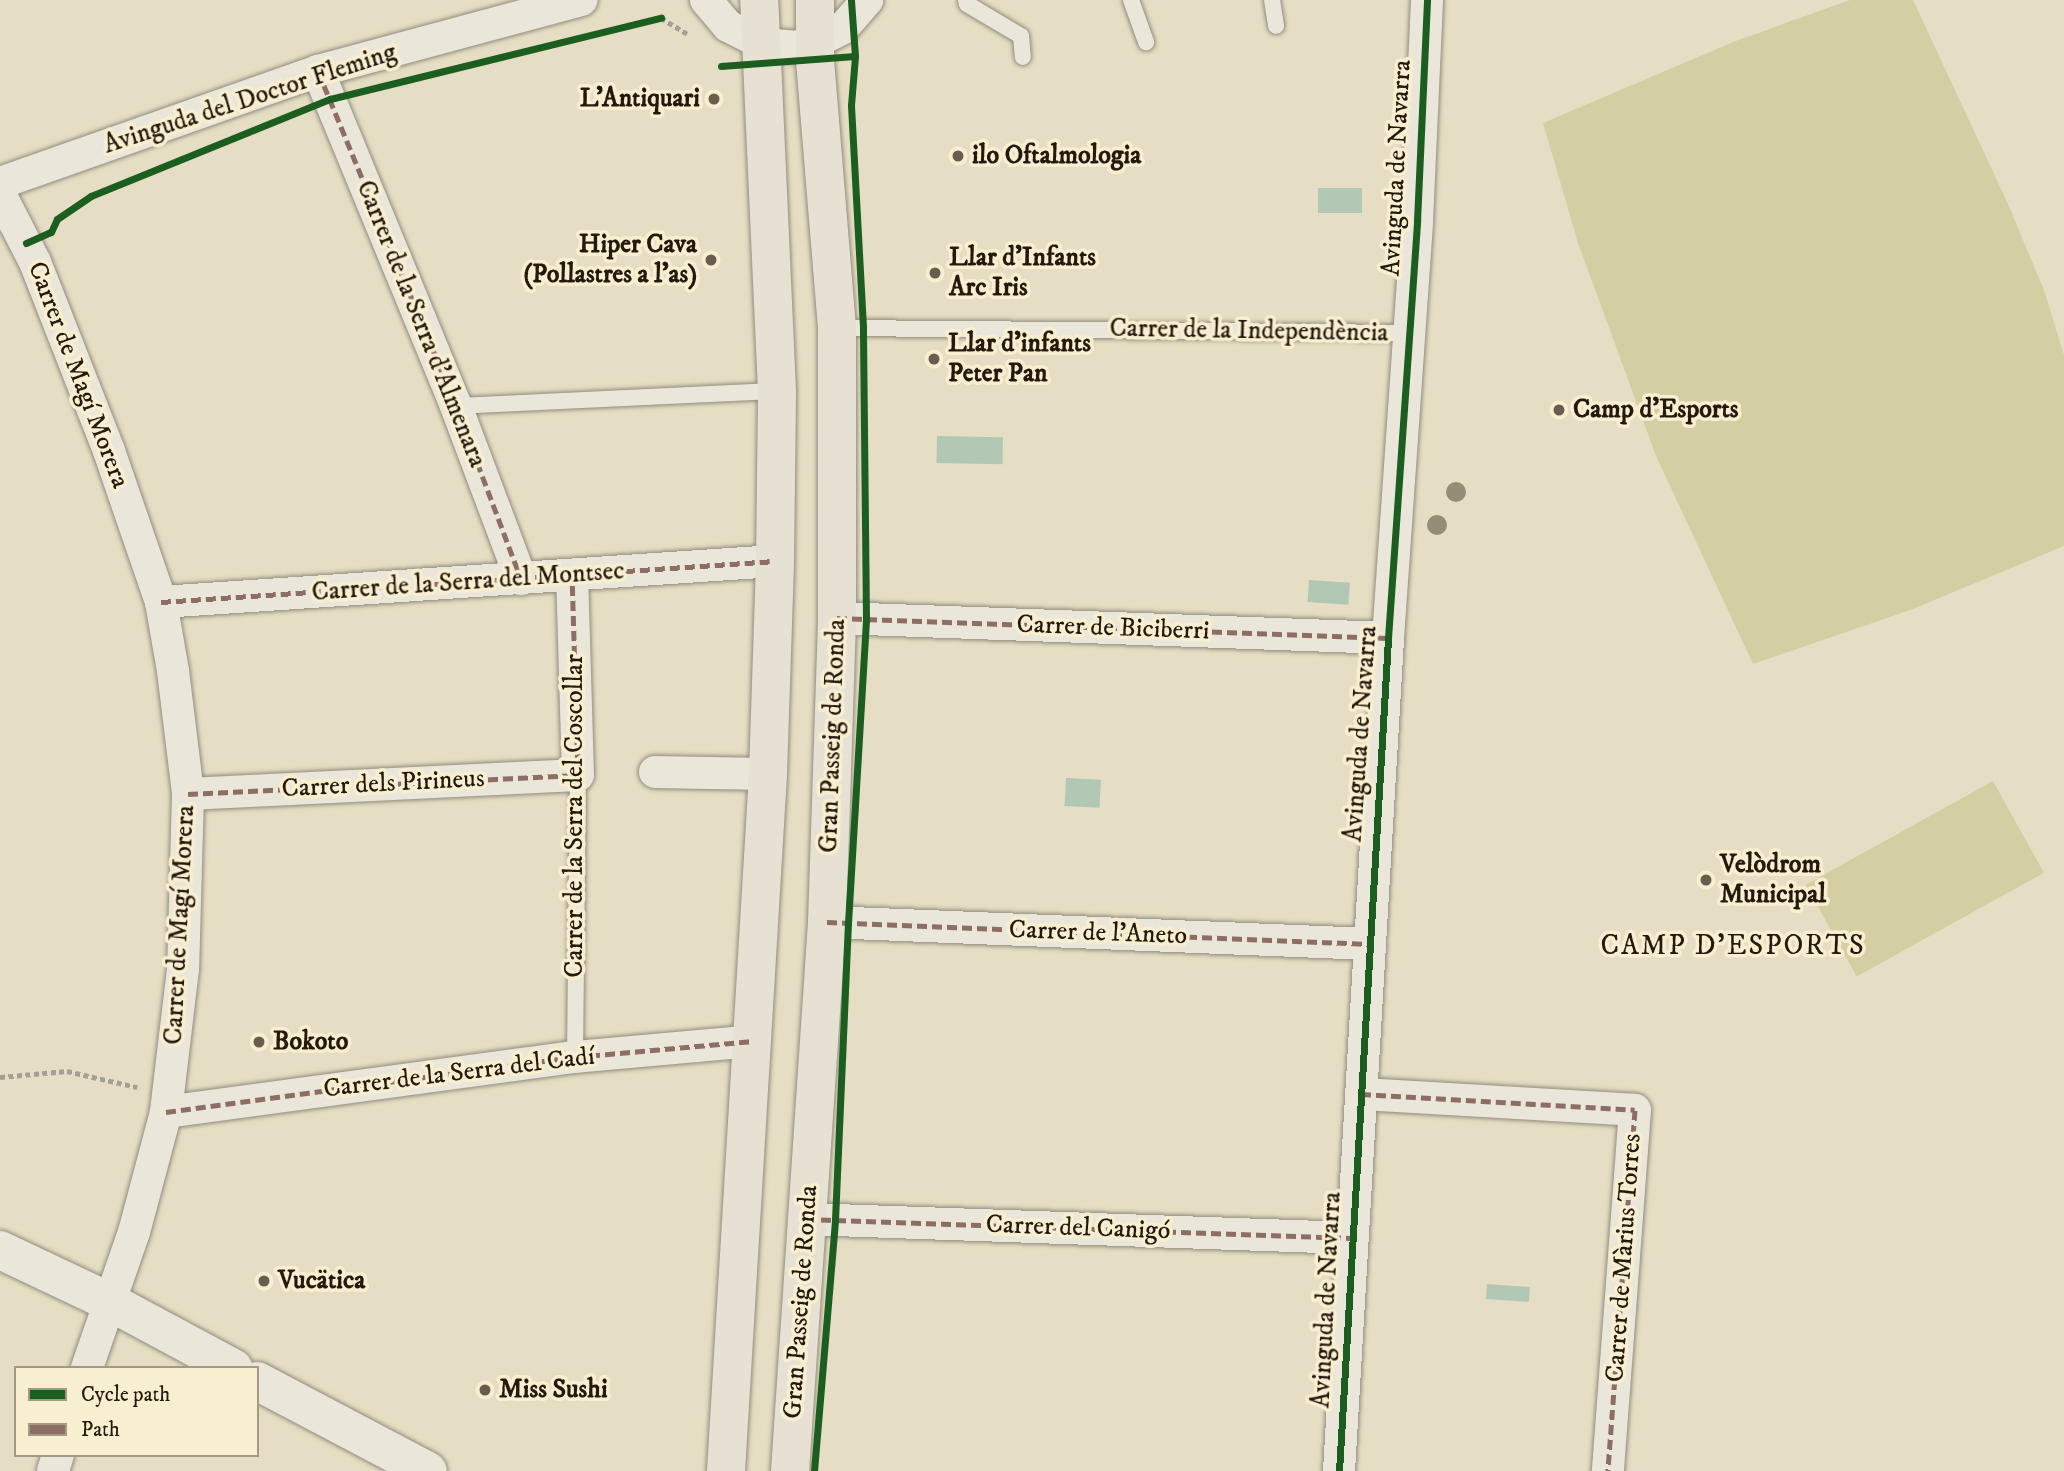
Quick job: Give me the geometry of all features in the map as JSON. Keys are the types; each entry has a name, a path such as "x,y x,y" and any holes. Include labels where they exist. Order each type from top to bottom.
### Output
{"main road":[{"path":"726,1471 768,774 775,561 777,391 759,0"},
{"name":"Gran Passeig de Ronda","path":"790,1471 827,922 837,618 837,328 814,43 815,0"},
{"path":"0,1250 110,1303 229,1366"},
{"path":"259,1382 428,1471"}],"street":[{"name":"Avinguda del Doctor Fleming","path":"0,183 318,71 582,0"},
{"path":"706,0 728,26 763,44 794,47 814,43 843,29 867,0"},
{"name":"Avinguda de Navarra","path":"1339,1471 1427,0"},
{"name":"Carrer de la Serra d'Almenara","path":"318,71 456,406 521,579"},
{"name":"Carrer de Magí Morera","path":"0,194 35,262 109,451 161,603 173,671 188,793 183,969 167,1099 134,1232 88,1366"},
{"name":"Carrer de la Serra del Montsec","path":"161,603 775,561"},
{"name":"Carrer de la Serra del Coscollar","path":"572,575 578,775"},
{"name":"Carrer de Biciberri","path":"837,618 1388,638"},
{"path":"655,772 768,774"},
{"name":"Carrer dels Pirineus","path":"188,793 578,775"},
{"name":"Carrer de l'Aneto","path":"827,922 1369,944"},
{"name":"Carrer de la Serra del Cadí","path":"167,1099 753,1041"},
{"name":"Carrer de Màrius Torres","path":"1360,1094 1635,1110 1608,1471"},
{"name":"Carrer del Canigó","path":"806,1219 1351,1238"}],"lane":[{"path":"966,0 967,4 1021,36 1023,57"},
{"path":"1131,0 1146,42"},
{"path":"1272,0 1276,26"},
{"name":"Carrer de la Independència","path":"837,328 1409,333"},
{"path":"456,406 777,391"},
{"name":"Carrer de la Serra del Coscollar","path":"575,1057 578,775"}],"path":[{"path":"647,21 660,18"},
{"path":"0,1077 67,1071 147,1089 167,1099"}],"shaded area":[{"path":"1850,0 1913,0 2008,204 2044,290 2064,355 2064,546 1913,609 1753,664 1656,456 1578,243 1543,123 1733,42"},
{"path":"1318,188 1362,188 1362,213 1318,213"},
{"path":"937,436 1003,437 1003,464 937,463"},
{"path":"1309,580 1350,583 1348,605 1307,602"},
{"path":"1066,778 1101,780 1099,808 1065,806"},
{"path":"1993,781 2044,873 1857,977 1806,885"},
{"path":"1487,1284 1530,1287 1529,1302 1486,1299"}],"marked path":[{"path":"318,71 456,406 521,579"},
{"path":"161,602 775,561"},
{"path":"188,794 578,775 572,575"},
{"path":"837,618 1388,638"},
{"path":"827,922 1369,944"},
{"path":"166,1112 575,1057 753,1041"},
{"path":"1361,1094 1635,1110 1608,1471"},
{"path":"806,1219 1351,1238"}],"cycle path":[{"path":"814,1471 835,1220 848,923 866,620 863,327 851,105 855,56 851,0"},
{"path":"1339,1471 1388,638 1417,221 1427,0"},
{"path":"26,243 51,232 57,219 91,196 330,99 661,18"},
{"path":"721,66 855,56"}],"place":[{"name":"L'Antiquari","path":"714,99"},
{"name":"ilo Oftalmologia","path":"958,156"},
{"name":"Hiper Cava (Pollastres a l'as)","path":"711,260"},
{"name":"Llar d'Infants Arc Iris","path":"935,273"},
{"name":"Llar d'infants Peter Pan","path":"934,359"},
{"name":"Camp d'Esports","path":"1559,410"},
{"name":"Velòdrom Municipal","path":"1706,880"},
{"name":"Bokoto","path":"259,1042"},
{"name":"Vucätica","path":"264,1281"},
{"name":"Miss Sushi","path":"485,1390"}],"district":[{"name":"CAMP D'ESPORTS","path":"1733,946"}]}
